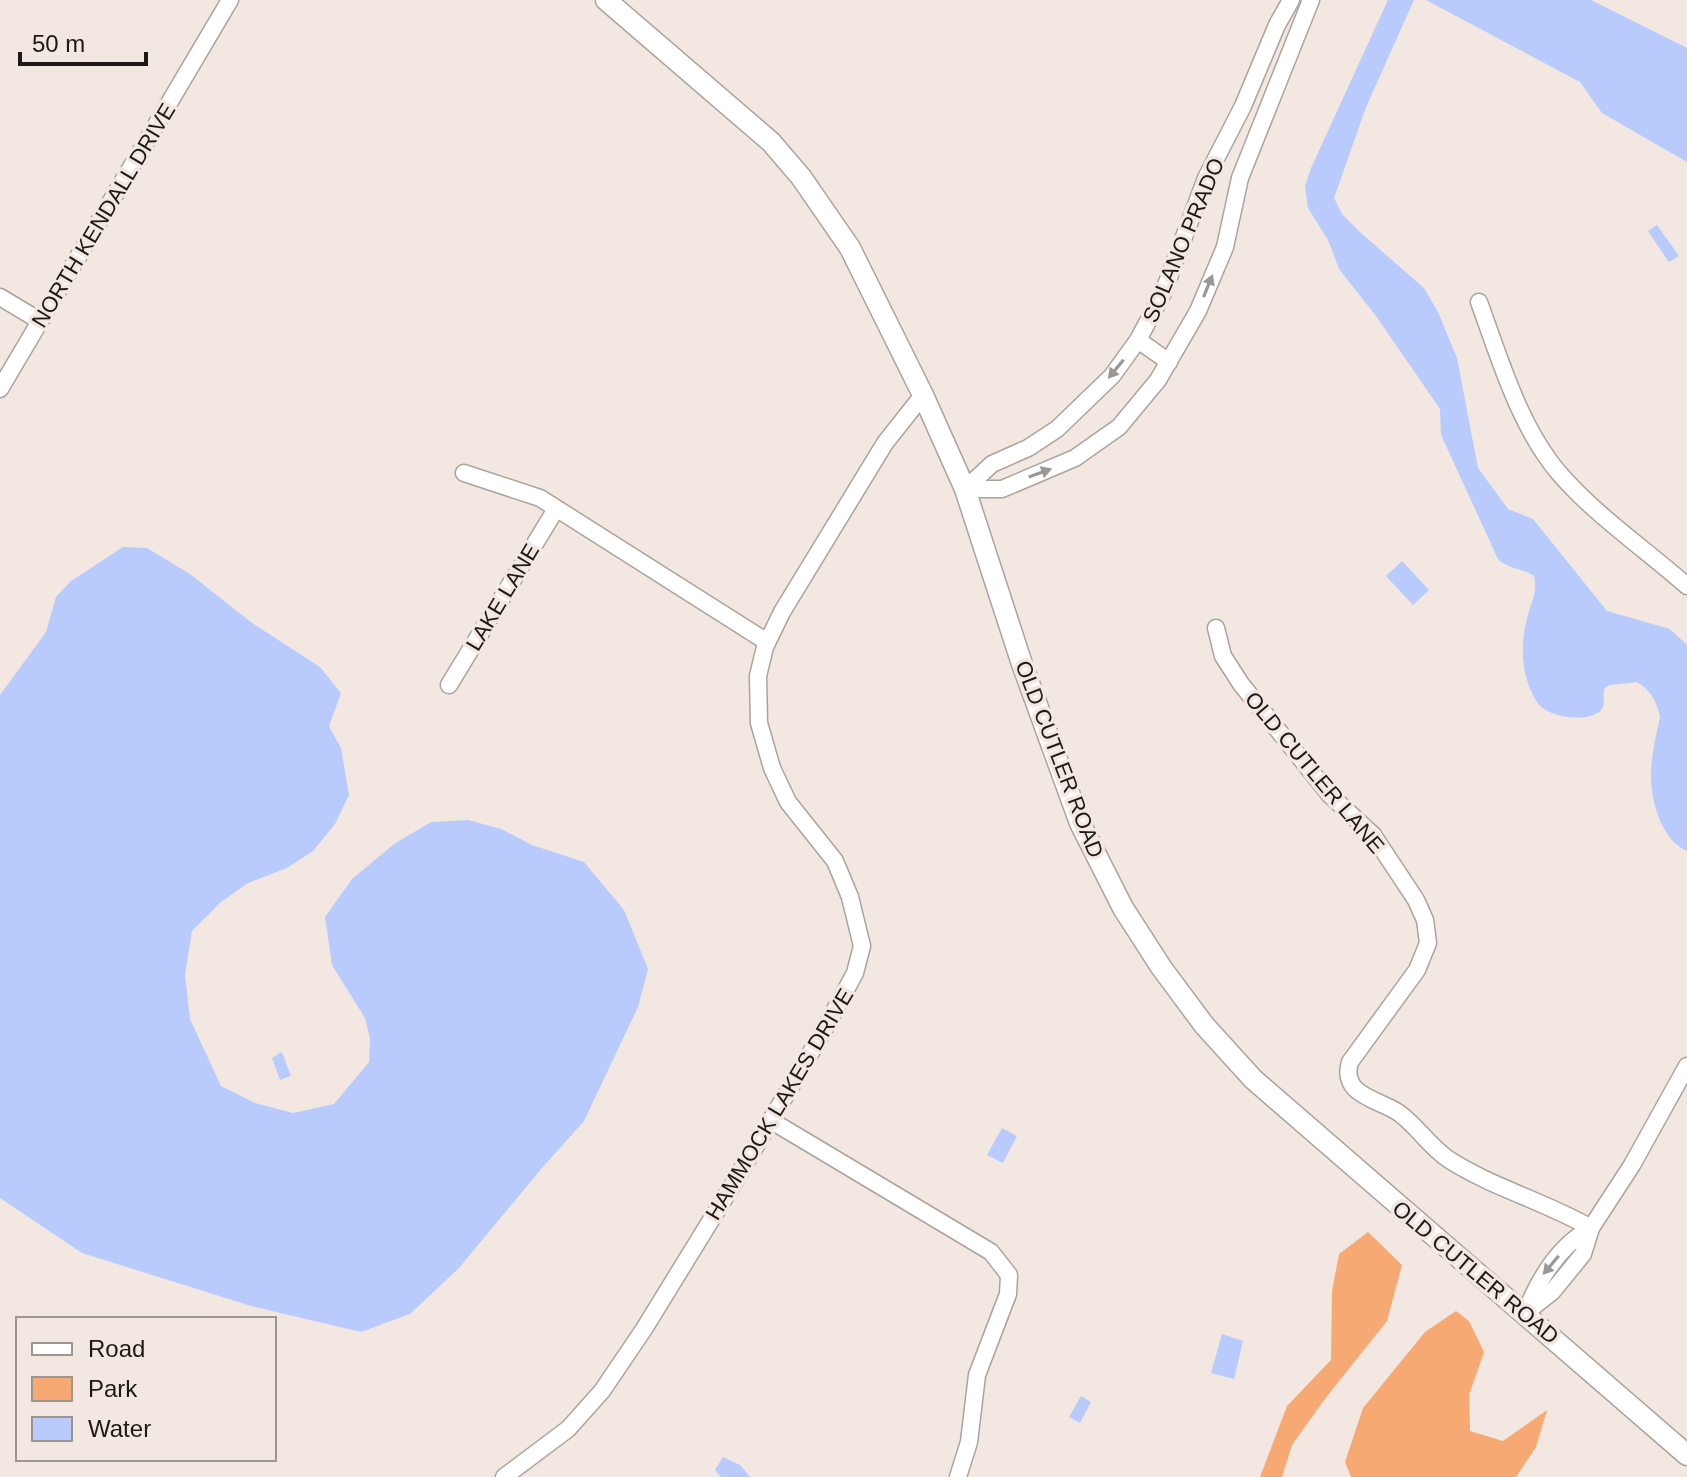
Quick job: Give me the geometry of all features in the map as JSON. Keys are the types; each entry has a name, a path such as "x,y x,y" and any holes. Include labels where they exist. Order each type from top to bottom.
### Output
{"main road":[{"name":"OLD CUTLER ROAD","path":"606,0 771,142 801,177 850,248 923,395 965,489 1021,661 1080,823 1123,908 1204,1025 1253,1079 1687,1455"}],"street":[{"name":"NORTH KENDALL DRIVE","path":"0,389 230,0"},
{"name":"SOLANO PRADO","path":"965,489 992,464 1028,448 1057,429 1112,376 1138,340 1163,293 1206,178 1291,0"},
{"name":"SOLANO PRADO","path":"965,489 1002,489 1048,471 1091,449 1128,418 1169,362 1198,311 1225,247 1240,178 1311,0"},
{"path":"1277,25 1297,35"},
{"path":"1235,122 1258,133"},
{"path":"0,297 40,321"},
{"path":"1479,302 1514,393 1548,458 1583,497 1687,586"},
{"path":"1138,340 1169,362"},
{"name":"HAMMOCK LAKES DRIVE","path":"504,1477 551,1444 588,1409 644,1329 855,973 862,946 857,919 842,875 829,852 788,802 765,746 759,723 757,692 767,642 885,443 923,395"},
{"path":"464,473 540,498 767,642"},
{"name":"LAKE LANE","path":"449,685 556,509"},
{"name":"OLD CUTLER LANE","path":"1216,628 1223,656 1241,684 1330,795 1373,835 1416,900 1425,920 1428,943 1424,956 1401,994 1350,1062 1348,1070 1352,1085 1368,1099 1404,1116 1447,1158 1475,1174 1562,1211 1591,1228"},
{"path":"1525,1313 1552,1292 1583,1254 1591,1228 1638,1156 1687,1066"},
{"path":"770,1120 991,1252 1009,1275 1008,1294 977,1375 969,1442 958,1477"}],"green space":[{"path":"1368,1232 1402,1265 1387,1321 1292,1445 1282,1477 1260,1477 1287,1406 1331,1360 1332,1291 1339,1254"},
{"path":"1456,1311 1469,1321 1484,1352 1469,1395 1470,1431 1503,1441 1547,1410 1536,1447 1516,1477 1351,1477 1345,1462 1363,1408 1425,1332"}],"water":[{"path":"1388,0 1414,0 1366,107 1334,198 1342,214 1361,233 1424,288 1438,312 1457,358 1478,468 1508,509 1533,519 1607,611 1670,629 1687,645 1687,851 1665,831 1654,800 1651,765 1660,717 1655,701 1646,689 1637,682 1609,685 1604,689 1601,710 1585,717 1557,715 1537,702 1525,672 1523,650 1525,628 1535,593 1534,576 1498,559 1441,435 1440,409 1376,316 1339,269 1328,240 1308,208 1305,186 1311,168"},
{"path":"1426,0 1591,0 1687,48 1687,162 1602,113 1580,82"},
{"path":"1657,225 1679,256 1669,262 1648,231"},
{"path":"123,547 147,548 190,574 252,623 320,667 341,693 329,726 341,748 349,795 335,824 313,851 287,868 248,883 221,902 192,931 185,975 190,1019 221,1086 255,1103 293,1113 334,1104 369,1062 370,1039 365,1018 332,965 325,917 352,879 394,844 431,822 468,820 501,829 532,845 584,862 624,910 648,969 638,1007 584,1121 459,1268 410,1314 361,1332 251,1306 82,1253 0,1198 0,695 46,632 56,597 71,581"},
{"path":"1402,561 1429,590 1413,605 1386,576"},
{"path":"282,1052 291,1076 280,1080 272,1058"},
{"path":"1002,1128 1017,1136 1003,1163 987,1155"},
{"path":"1222,1334 1243,1341 1234,1379 1211,1373"},
{"path":"1081,1396 1091,1402 1080,1423 1069,1417"},
{"path":"723,1457 740,1465 750,1477 721,1477 715,1470"}]}
